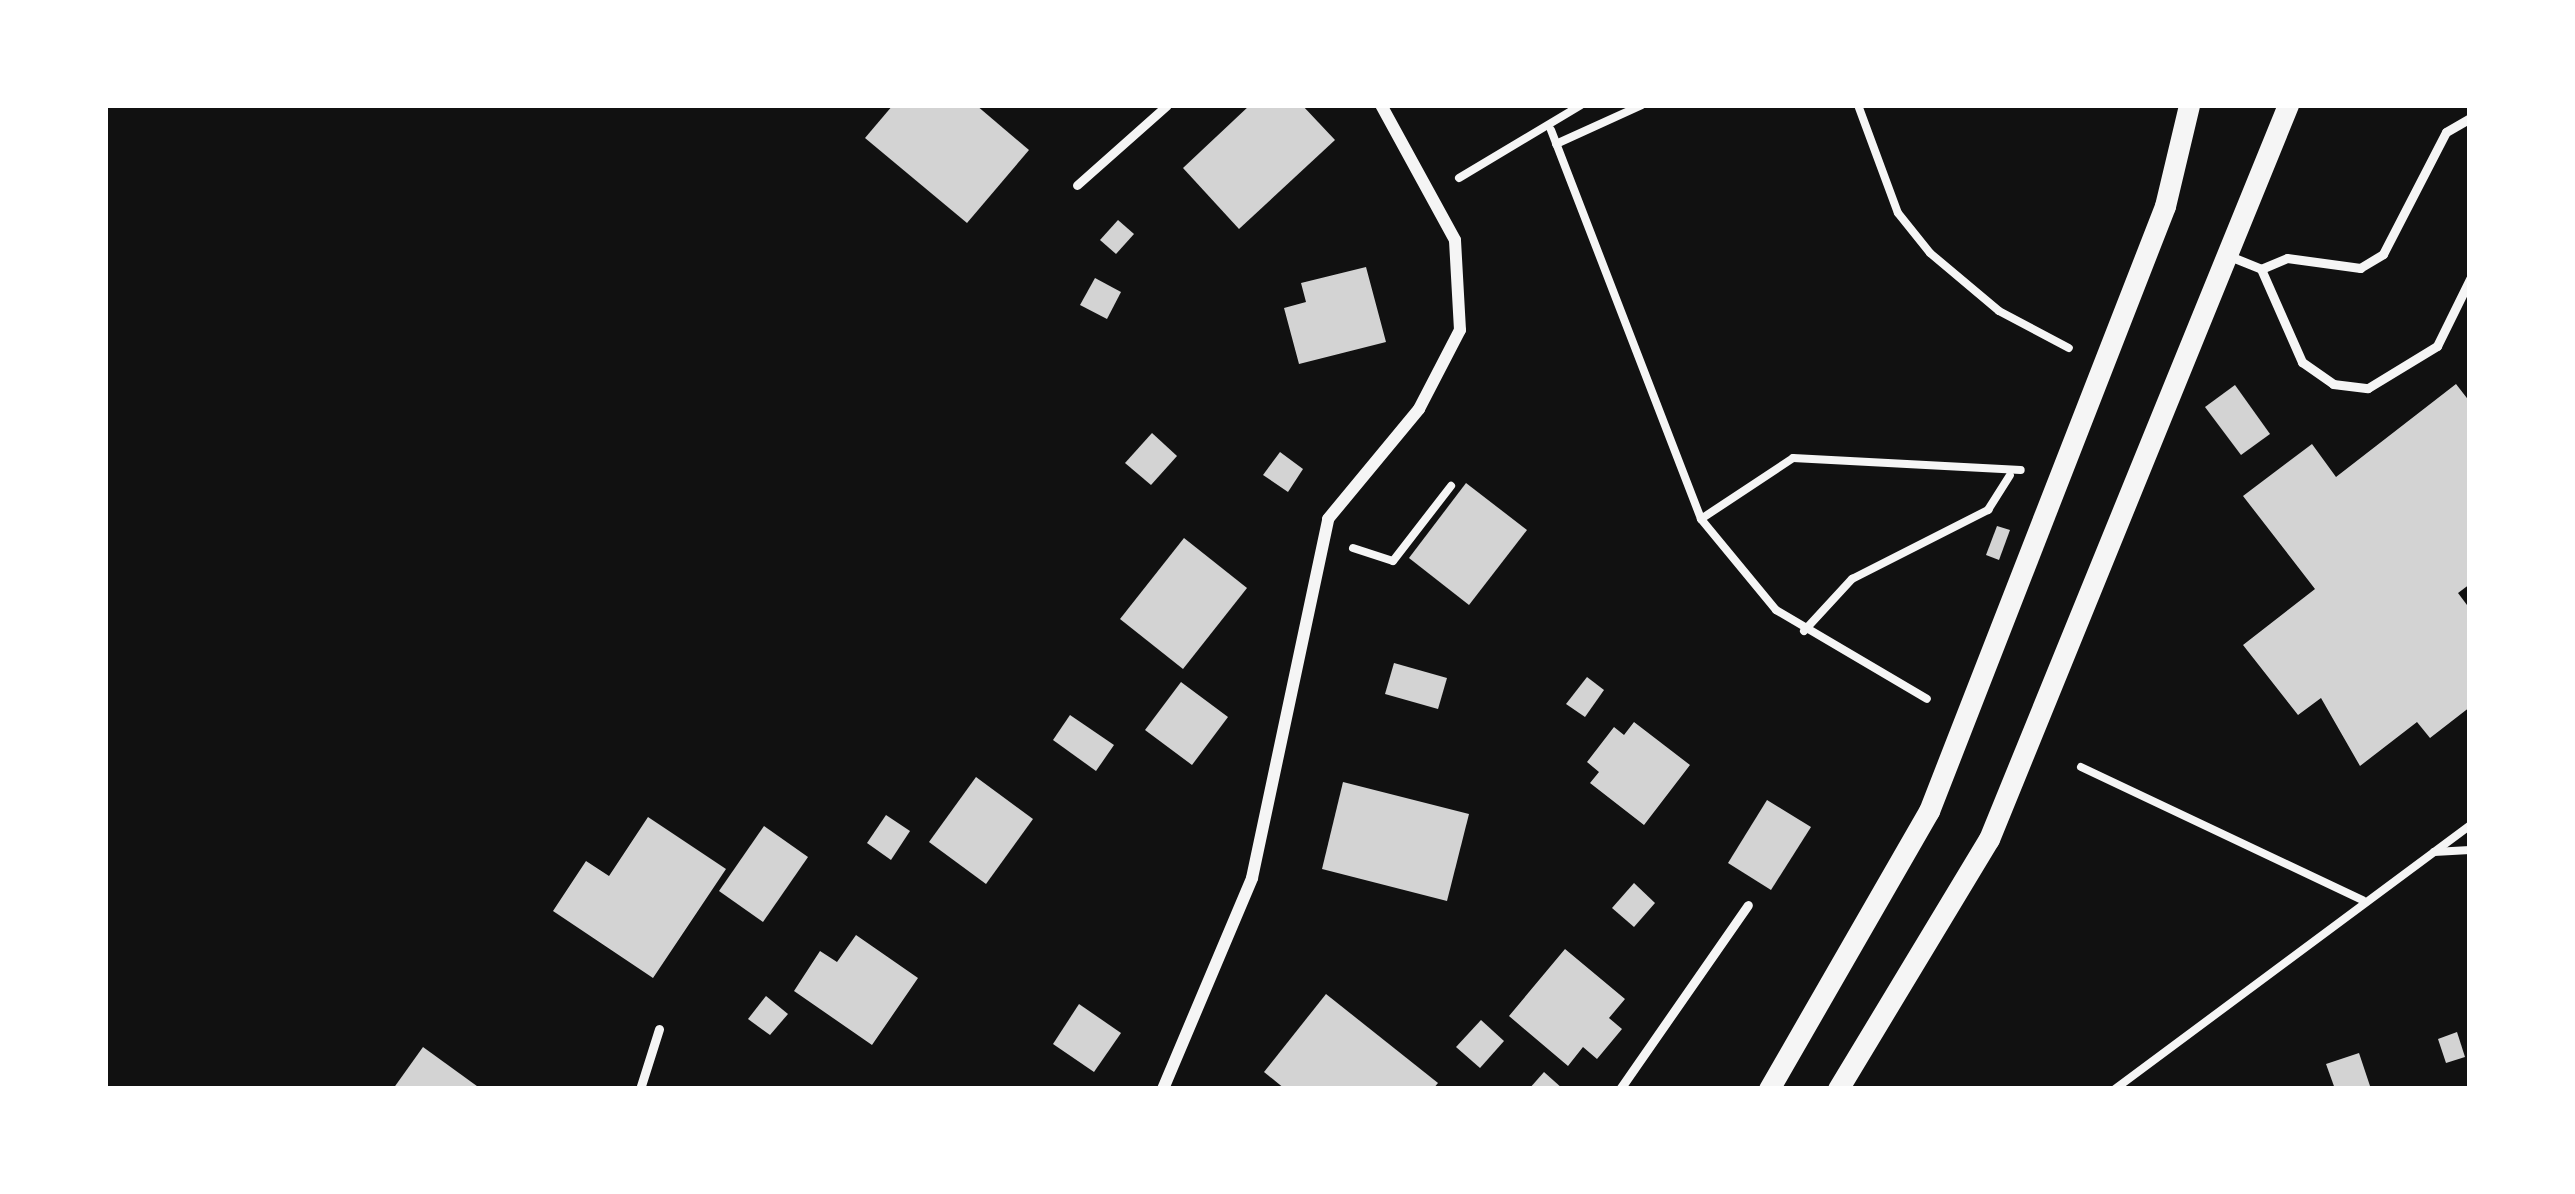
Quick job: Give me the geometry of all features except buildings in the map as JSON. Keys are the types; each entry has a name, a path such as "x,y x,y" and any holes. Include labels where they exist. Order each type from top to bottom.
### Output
{"street":[{"path":"1166,1088 1252,878 1322,538 1345,491 1419,409 1460,330 1455,240 1381,105"},
{"path":"1769,1089 1929,811 2165,206 2189,105"},
{"path":"1838,1089 1989,839 2288,105"}],"lane":[{"path":"1077,185 1168,105"},
{"path":"2260,269 2287,259 2360,268 2383,254 2446,132 2470,118"},
{"path":"2227,254 2260,269 2302,362 2332,384 2368,388 2437,346 2470,279"},
{"path":"1620,1089 1748,904"},
{"path":"640,1089 659,1029"}],"path":[{"path":"1432,192 1551,130 1581,105"},
{"path":"1556,144 1642,105"},
{"path":"1858,105 1888,194 1930,253 1999,310 2105,363"},
{"path":"1551,130 1701,519 1804,631 1927,699"},
{"path":"1701,519 1793,458 2009,475 2046,470"},
{"path":"1804,631 1852,578 1988,510 2009,475"},
{"path":"1322,538 1393,561 1451,486"},
{"path":"2081,767 2363,901"},
{"path":"2115,1089 2470,825"},
{"path":"2432,852 2470,850"}]}
